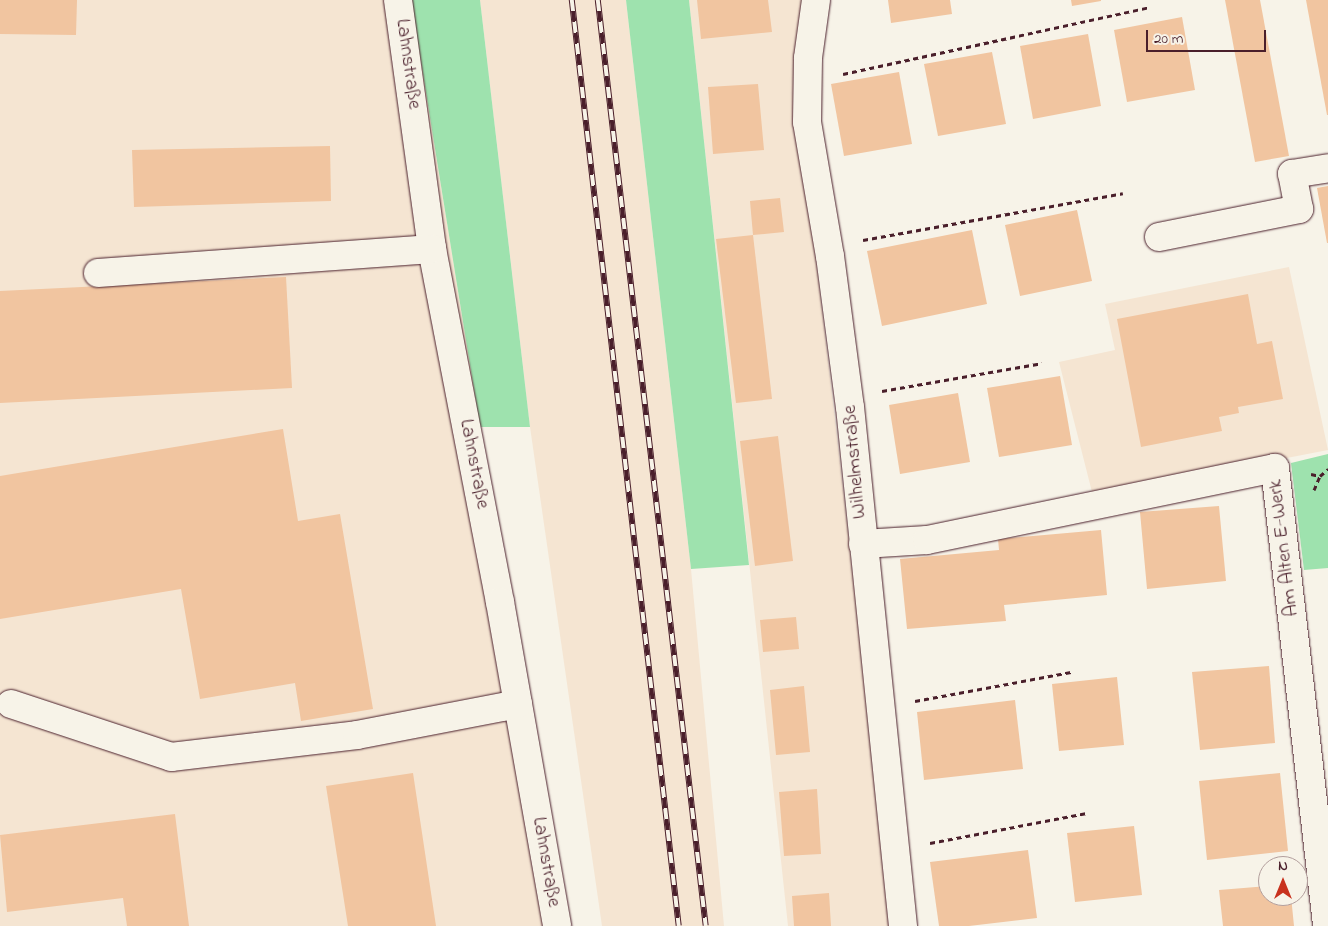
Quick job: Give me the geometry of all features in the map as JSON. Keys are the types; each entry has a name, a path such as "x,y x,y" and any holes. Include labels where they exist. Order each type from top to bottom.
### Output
{"street":[{"name":"Lahnstraße","path":"398,0 432,249 518,704 557,926"},
{"name":"Wilhelmstraße","path":"816,0 806,82 807,122 828,246 849,397 903,926"},
{"path":"1159,237 1299,209 1292,174 1328,168"},
{"path":"98,273 432,249"},
{"name":"Am Alten E-Werk","path":"863,544 927,540 1275,468 1327,926"},
{"path":"11,704 171,757 357,736 518,704"}],"path":[{"path":"806,82 1151,8"},
{"path":"828,246 1123,193"},
{"path":"849,397 1042,364"},
{"path":"880,708 1072,672"},
{"path":"895,850 1088,813"}],"shaded area":[{"path":"0,0 411,0 480,427 569,926 0,926"},
{"path":"480,0 626,0 691,569 724,926 602,926 530,427"},
{"path":"689,0 804,0 807,181 894,926 788,926"},
{"path":"1289,267 1328,450 1093,496 1059,362 1115,350 1105,304"}],"green space":[{"path":"411,0 480,0 530,427 480,427"},
{"path":"626,0 689,0 749,565 691,569"},
{"path":"1328,454 1328,568 1304,570 1291,463"}],"building":[{"path":"0,0 77,0 76,35 0,34"},
{"path":"697,0 768,0 772,32 701,39"},
{"path":"888,0 950,0 952,14 891,23"},
{"path":"1071,0 1101,0 1101,1 1072,6"},
{"path":"1225,0 1260,0 1289,156 1255,162"},
{"path":"1306,0 1328,0 1328,115 1327,115"},
{"path":"1182,17 1195,90 1127,102 1114,30"},
{"path":"1088,34 1101,106 1033,119 1020,46"},
{"path":"992,52 1006,124 938,136 924,64"},
{"path":"899,72 912,144 844,156 831,84"},
{"path":"758,84 764,150 713,154 708,87"},
{"path":"330,146 331,201 134,207 132,150"},
{"path":"1328,186 1328,243 1327,243 1317,188"},
{"path":"780,198 784,232 753,235 750,201"},
{"path":"1077,210 1092,281 1020,296 1005,225"},
{"path":"972,230 987,304 882,326 867,251"},
{"path":"753,235 772,399 736,403 716,239"},
{"path":"286,277 292,388 0,403 0,291"},
{"path":"1248,294 1257,344 1272,341 1283,399 1238,407 1239,413 1219,417 1222,431 1141,447 1117,319"},
{"path":"1060,376 1072,445 999,457 987,388"},
{"path":"958,393 970,462 900,474 889,405"},
{"path":"283,429 298,521 340,514 373,709 301,721 295,683 200,699 181,589 0,619 0,476"},
{"path":"778,436 793,561 755,566 740,441"},
{"path":"1219,506 1226,581 1147,589 1140,512"},
{"path":"1101,530 1107,595 1004,605 1006,621 907,629 900,559 999,550 998,539"},
{"path":"796,617 799,649 763,652 760,620"},
{"path":"1269,666 1275,743 1200,750 1192,672"},
{"path":"1117,677 1124,745 1059,751 1052,684"},
{"path":"804,686 810,752 776,755 770,690"},
{"path":"1015,700 1023,769 924,780 917,712"},
{"path":"413,773 436,926 348,926 326,786"},
{"path":"1280,773 1288,851 1207,860 1199,781"},
{"path":"817,789 821,854 784,856 779,792"},
{"path":"175,814 189,926 127,926 123,898 7,912 0,835"},
{"path":"1134,826 1142,895 1075,902 1067,833"},
{"path":"1028,850 1037,918 969,926 939,926 930,862"},
{"path":"1258,887 1258,906 1292,906 1294,926 1223,926 1219,890"},
{"path":"829,893 831,926 794,926 792,896"}],"railway":[{"path":"572,0 679,926"},
{"path":"598,0 706,926"}]}
